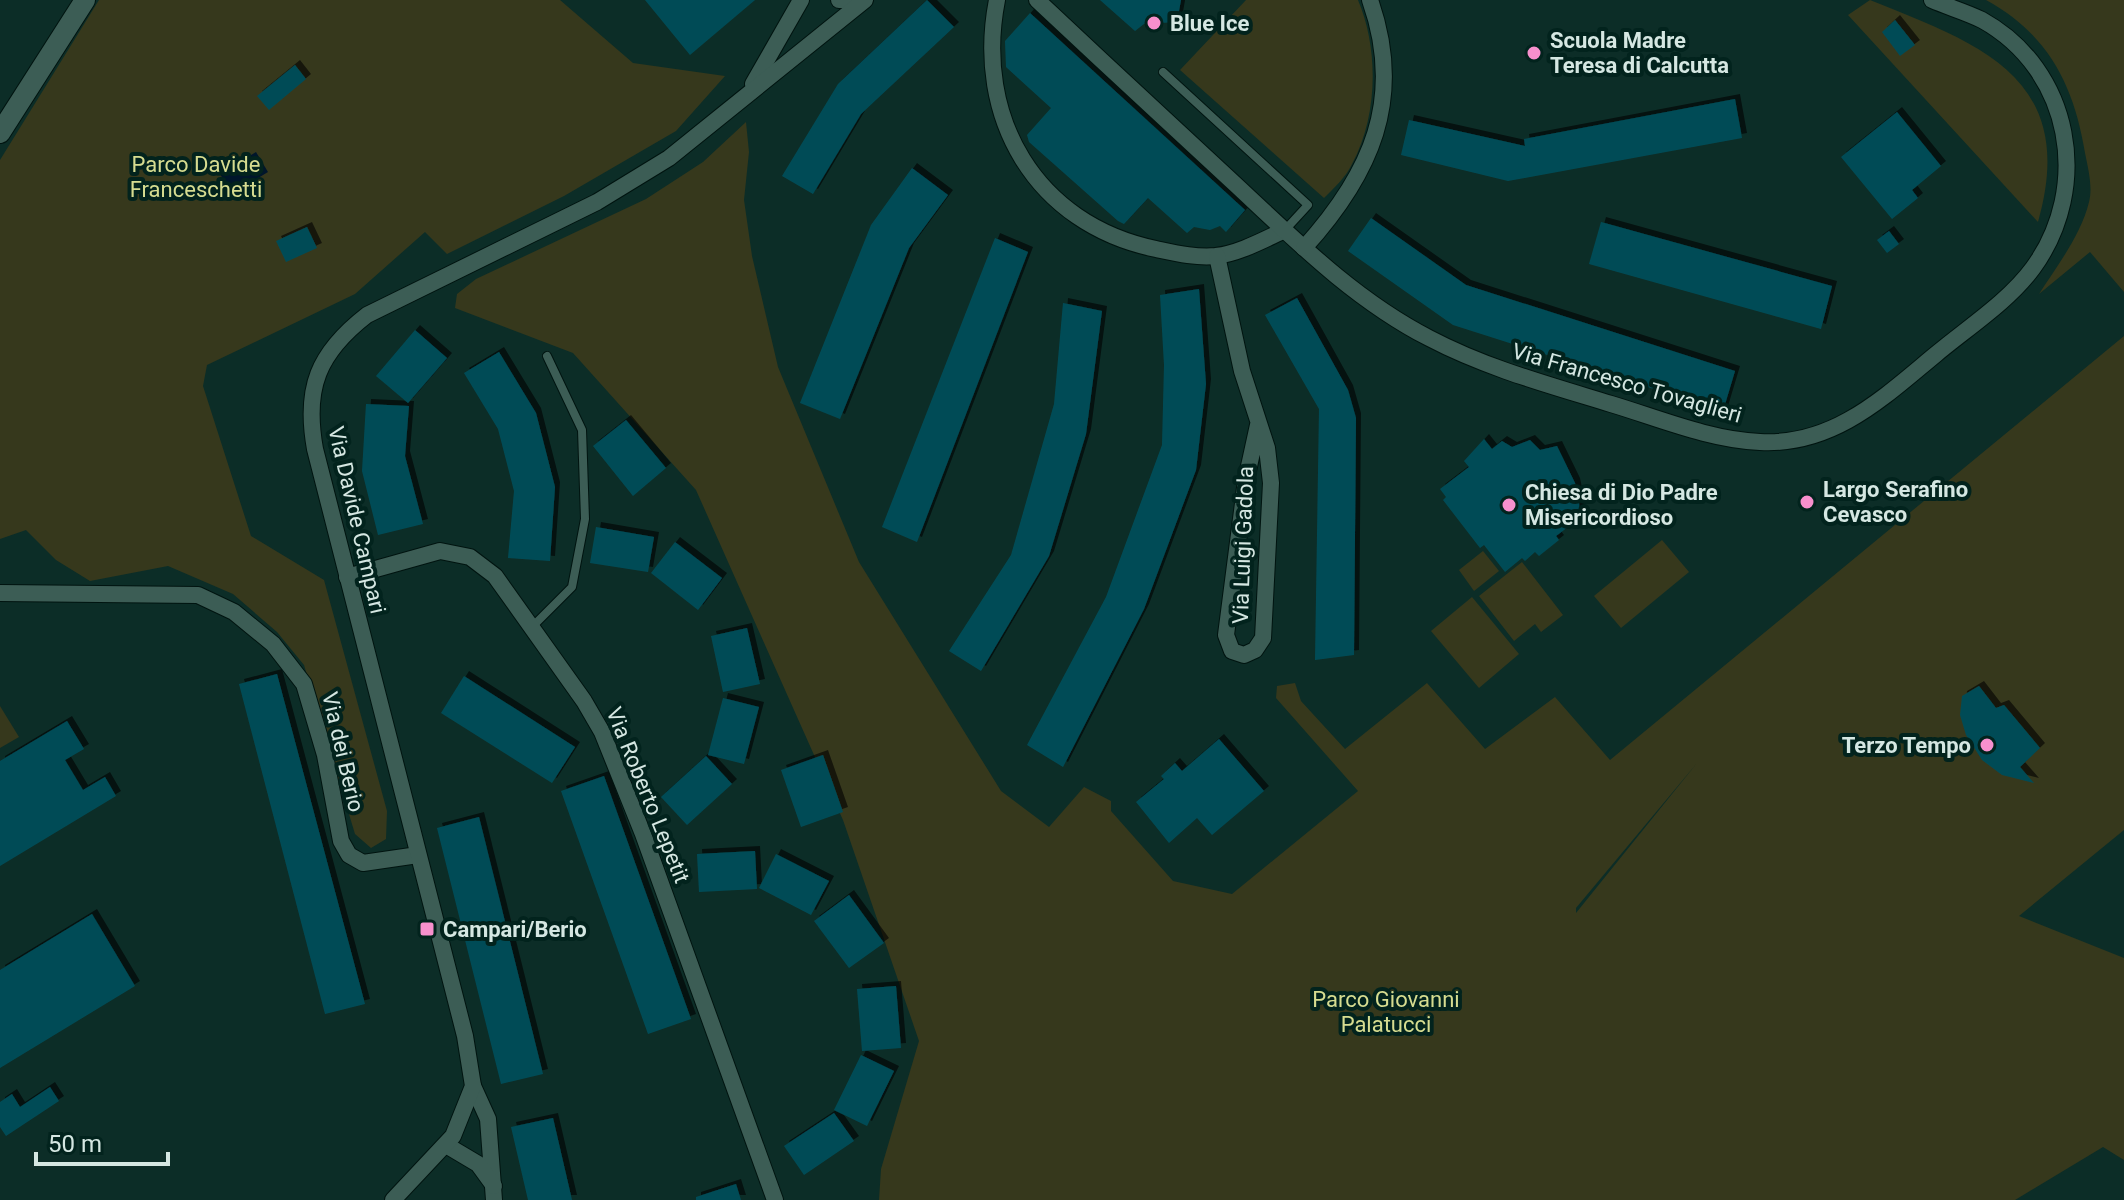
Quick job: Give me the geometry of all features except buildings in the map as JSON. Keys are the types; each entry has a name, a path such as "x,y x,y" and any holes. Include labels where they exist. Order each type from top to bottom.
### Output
{"street":[{"path":"0,133 85,0"},
{"path":"746,96 801,0"},
{"path":"839,0 858,0"},
{"name":"Via Davide Campari","path":"494,1193 488,1119 473,1086 465,1036 311,428 317,373 339,338 383,305 597,202 669,158 865,0"},
{"path":"997,0 990,51 994,90 1011,139 1044,187 1069,210 1123,240 1170,252 1217,256 1285,230"},
{"name":"Via Francesco Tovaglieri","path":"1037,0 1304,248 1354,291 1407,326 1451,349 1515,374 1736,439 1789,442 1825,434 1890,392 2017,286 2043,254 2061,211 2068,176 2068,152 2066,134 2048,89 2010,41 1982,21 1932,0"},
{"path":"1304,248 1351,189 1365,162 1381,115 1385,68 1370,0"},
{"name":"Via Luigi Gadola","path":"1217,256 1231,325 1267,448 1271,483 1263,638 1255,650 1244,655 1232,651 1226,635 1246,480 1258,425"},
{"name":"Via Roberto Lepetit","path":"347,577 440,551 470,557 495,576 532,627 602,732 648,848 775,1200"},
{"name":"Via dei Berio","path":"0,593 198,595 234,612 273,644 304,684 325,755 341,841 349,855 363,863 418,855"},
{"path":"393,1200 446,1145 473,1086"},
{"name":"Via Davide Campari","path":"446,1145 478,1164 494,1193"}],"lane":[{"path":"1163,72 1308,205 1285,230"},
{"path":"532,627 572,587 585,519 582,430 547,356"}],"green space":[{"name":"Parco Davide Franceschetti","path":"99,0 560,0 633,63 725,76 676,131 564,196 447,254 425,232 355,294 207,365 203,386 251,536 324,580 387,811 386,839 371,848 355,834 304,665 277,632 233,594 168,566 90,581 56,560 26,530 0,539 0,160"},
{"path":"1246,0 1358,0 1370,40 1371,104 1361,145 1352,164 1324,198 1180,70"},
{"path":"1870,0 1948,33 1982,52 2011,74 2032,100 2045,133 2047,173 2038,222 1848,15"},
{"path":"1986,0 2124,0 2124,292 2090,252 2039,294 2068,250 2085,214 2090,196 2089,171 2074,105 2055,64 2026,29"},
{"name":"Parco Giovanni Palatucci","path":"746,122 749,152 744,200 752,256 778,367 859,562 1001,791 1049,827 1084,787 1111,801 1111,811 1173,881 1232,894 1358,791 1276,698 1277,686 1295,683 1301,701 1345,749 1427,683 1485,749 1555,697 1610,760 2124,336 2124,830 2019,916 2124,958 2124,1160 2103,1147 2015,1200 879,1200 881,1169 919,1041 843,820 696,490 573,353 455,308 457,294 476,279 646,199 703,162","holes":["1697,763 1576,913 1576,908"]},
{"path":"1662,540 1689,572 1621,628 1594,596"},
{"path":"1483,551 1499,571 1474,591 1459,570"},
{"path":"1522,562 1563,615 1541,632 1535,624 1514,641 1479,596"},
{"path":"1472,597 1519,654 1479,688 1431,631"},
{"path":"0,706 19,737 0,748"}],"water":[{"path":"256,152 268,172 232,194 220,174"}],"place":[{"name":"Blue Ice","path":"1154,23"},
{"name":"Scuola Madre Teresa di Calcutta","path":"1534,53"},
{"name":"Largo Serafino Cevasco","path":"1807,502"},
{"name":"Chiesa di Dio Padre Misericordioso","path":"1509,505"},
{"name":"Terzo Tempo","path":"1987,745"},
{"name":"Campari/Berio","path":"427,929"}]}
